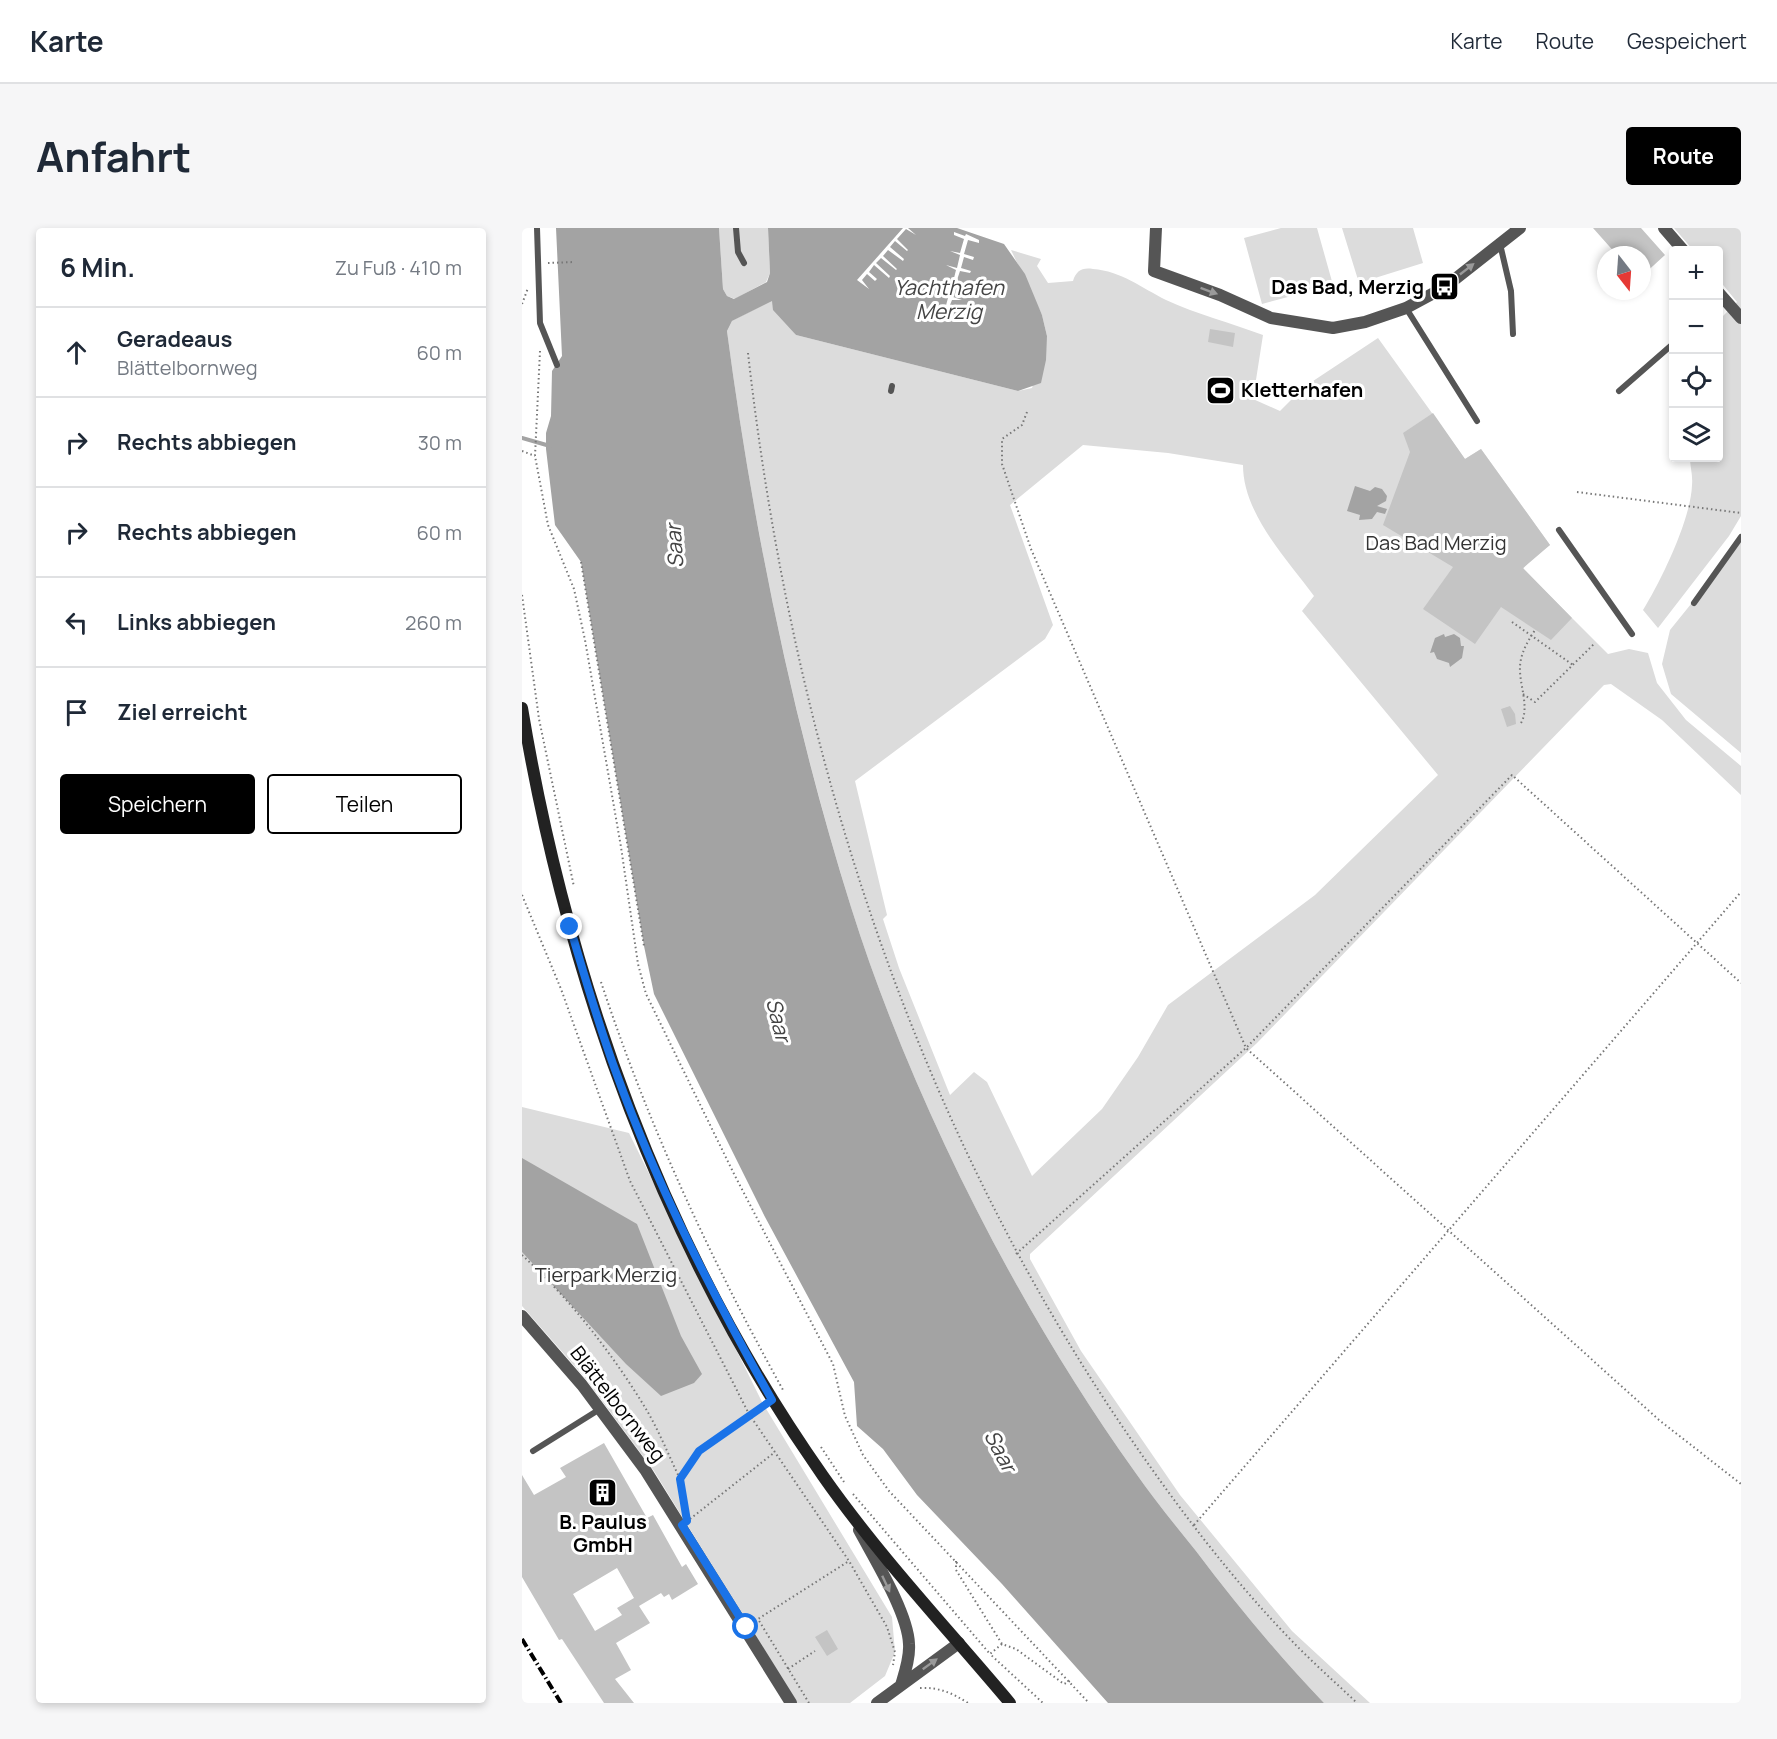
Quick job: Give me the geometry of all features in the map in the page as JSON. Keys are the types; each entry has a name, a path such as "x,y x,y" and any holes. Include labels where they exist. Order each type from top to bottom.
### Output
{"main road":[{"path":"522,708 551,856 617,1075 690,1245 772,1400 850,1513 1010,1703"}],"street":[{"path":"1156,228 1154,271 1220,295 1271,318 1333,328 1365,322 1406,308 1445,287 1520,228"},
{"path":"1664,228 1680,246"},
{"path":"1722,300 1741,318"},
{"name":"Blättelbornweg","path":"522,1316 600,1409 682,1525 792,1703"},
{"path":"850,1513 896,1603 909,1638 908,1660 901,1685"},
{"path":"877,1703 959,1643"}],"lane":[{"path":"537,228 540,323 557,365"},
{"path":"736,228 738,252 744,263"},
{"path":"1500,244 1511,291 1513,334"},
{"path":"1406,308 1477,421"},
{"path":"1619,391 1669,347"},
{"path":"1559,530 1632,634"},
{"path":"1694,603 1741,537"},
{"path":"533,1451 600,1409"}],"path":[{"path":"547,263 575,262"},
{"path":"540,347 535,454 548,525 574,589 585,640 638,964 646,994 735,1176 833,1364 845,1416 863,1455 888,1491 956,1560 1089,1703"},
{"path":"748,352 757,430 794,629 824,759 859,884 930,1074 1016,1254 1089,1377 1159,1481 1225,1566 1291,1641 1357,1703"},
{"path":"1027,412 1022,425 1002,439 1002,464 1031,549 1246,1048 1659,1420 1741,1484"},
{"path":"522,451 535,454"},
{"path":"1577,492 1741,513"},
{"path":"581,562 644,946"},
{"path":"522,595 539,720 574,887"},
{"path":"1512,622 1573,665"},
{"path":"1521,723 1525,715 1520,665 1535,630"},
{"path":"1523,694 1535,702 1595,643"},
{"path":"1016,1254 1246,1048 1512,775 1741,983"},
{"path":"1194,1526 1741,892"},
{"path":"598,974 648,1116 687,1205 733,1299 784,1391"},
{"path":"522,1255 554,1285 605,1349 646,1409 680,1479 687,1521 775,1452"},
{"path":"680,1479 699,1451 772,1400"},
{"path":"817,1441 850,1491 990,1654 1043,1703"},
{"path":"956,1560 956,1570 1002,1644 1016,1649 1064,1684 1070,1681"},
{"path":"808,1703 758,1618 849,1561"},
{"path":"990,1654 1002,1644"},
{"path":"788,1669 815,1651"},
{"path":"901,1685 911,1689 936,1688 954,1694 968,1703"}],"green space":[{"path":"719,228 768,228 770,273 766,282 735,299 727,296 723,289"},
{"path":"1281,228 1317,228 1333,285 1262,304 1244,238"},
{"path":"1342,228 1413,228 1423,263 1359,283"},
{"path":"1674,228 1741,228 1741,516 1729,536 1658,628 1643,610 1666,567 1681,532 1692,485 1690,462 1723,462 1723,316 1737,302 1723,285 1723,246 1690,246"},
{"name":"Das Bad Merzig","path":"1011,250 1041,259 1037,266 1048,283 1073,281 1078,272 1083,269 1103,270 1131,281 1177,305 1263,335 1253,399 1280,411 1304,387 1378,338 1465,459 1481,449 1550,545 1532,558 1523,569 1608,654 1629,649 1648,653 1657,683 1686,720 1741,766 1741,795 1662,720 1611,684 1604,685 1257,1043 1030,1254 1030,1259 1081,1351 1180,1495 1292,1631 1370,1703 1324,1703 1290,1666 1226,1590 1135,1472 1050,1342 972,1200 936,1127 904,1053 851,907 810,765 777,621 749,477 727,331 732,321 772,300 796,335 1018,391 1032,388 1047,336 1042,315","holes":["1083,445 1168,453 1243,465 1250,501 1258,518 1314,596 1302,611 1438,775 1315,895 1168,1005 1138,1057 1102,1109 1032,1176 987,1082 974,1072 950,1095 899,968 883,919 887,915 855,781 1045,639 1053,625 1010,505"]},
{"path":"1741,542 1741,753 1671,694 1662,664 1670,630"},
{"name":"Tierpark Merzig","path":"522,1107 629,1133 762,1402 892,1617 895,1652 885,1676 850,1703 797,1703 654,1471 585,1378 522,1306"}],"water":[{"path":"556,228 719,228 723,289 727,296 734,299 767,282 770,273 768,228 957,228 1004,244 1025,274 1042,315 1047,336 1046,360 1041,383 1018,391 796,335 773,310 772,301 732,321 727,331 737,404 777,622 810,765 851,907 904,1053 936,1127 972,1200 1050,1342 1135,1472 1242,1610 1324,1703 1108,1703 1002,1584 917,1495 883,1449 857,1426 854,1382 765,1217 654,994 644,946 581,562 555,525 546,433 551,416 552,371 562,356"},
{"path":"1355,486 1370,491 1375,487 1382,489 1387,496 1386,501 1377,506 1387,509 1385,514 1377,512 1372,519 1359,520 1360,515 1347,511"},
{"path":"1444,634 1445,637 1454,634 1460,638 1461,646 1464,646 1462,658 1450,667 1449,663 1437,659 1434,652 1430,653 1435,638"},
{"path":"522,1158 637,1224 681,1336 702,1374 694,1383 661,1396 626,1364 522,1252"}],"pier":[{"path":"903,228 908,228 916,235 906,229 897,239 908,250 895,241 890,247 904,259 903,261 888,250 883,256 897,269 881,258 876,263 890,276 889,278 874,265 869,272 877,279 875,281 867,274 862,280 869,289 857,280"},
{"path":"954,232 979,240 979,243 968,240 964,254 974,257 973,260 964,257 961,268 971,271 970,273 960,271 956,283 966,286 956,286 953,297 962,300 952,300 948,310 958,316 948,313 947,315 934,309 945,309 948,298 937,295 938,293 948,296 951,285 942,279 953,282 956,270 946,265 957,268 960,255 950,251 960,253 964,239 954,235"}],"building":[{"path":"1593,228 1641,228 1665,255 1651,268 1651,246 1609,246"},
{"path":"1210,329 1235,333 1233,347 1208,342"},
{"path":"1433,413 1465,459 1481,449 1550,545 1523,568 1572,618 1551,640 1501,607 1475,644 1423,609 1453,567 1383,525 1410,452 1403,433"},
{"path":"1510,706 1515,714 1516,724 1507,727 1501,709"},
{"path":"604,1443 647,1518 653,1515 682,1567 686,1564 698,1584 672,1600 669,1594 664,1597 661,1593 639,1606 650,1623 616,1643 631,1670 615,1679 634,1703 604,1703 562,1639 559,1640 522,1577 522,1475 534,1495 566,1477 560,1468","holes":["617,1568 634,1598 617,1608 622,1615 595,1631 573,1594"]},
{"path":"827,1630 838,1649 827,1656 815,1637"}],"waterway":[{"path":"522,438 550,446"}],"railway":[{"path":"522,1639 561,1703"}],"place":[{"name":"Das Bad, Merzig","path":"1445,287"},
{"name":"Kletterhafen","path":"1220,390"},
{"name":"B. Paulus GmbH","path":"603,1492"}],"route":[{"path":"570,927 617,1075 637,1126 668,1198 719,1304 772,1400 749,1413 699,1451 680,1479 687,1521 682,1525 746,1627"}],"water label":[{"name":"Yachthafen Merzig","path":"949,300"},
{"name":"Saar","path":"675,546"},
{"name":"Saar","path":"778,1020"},
{"name":"Saar","path":"1000,1451"}]}
